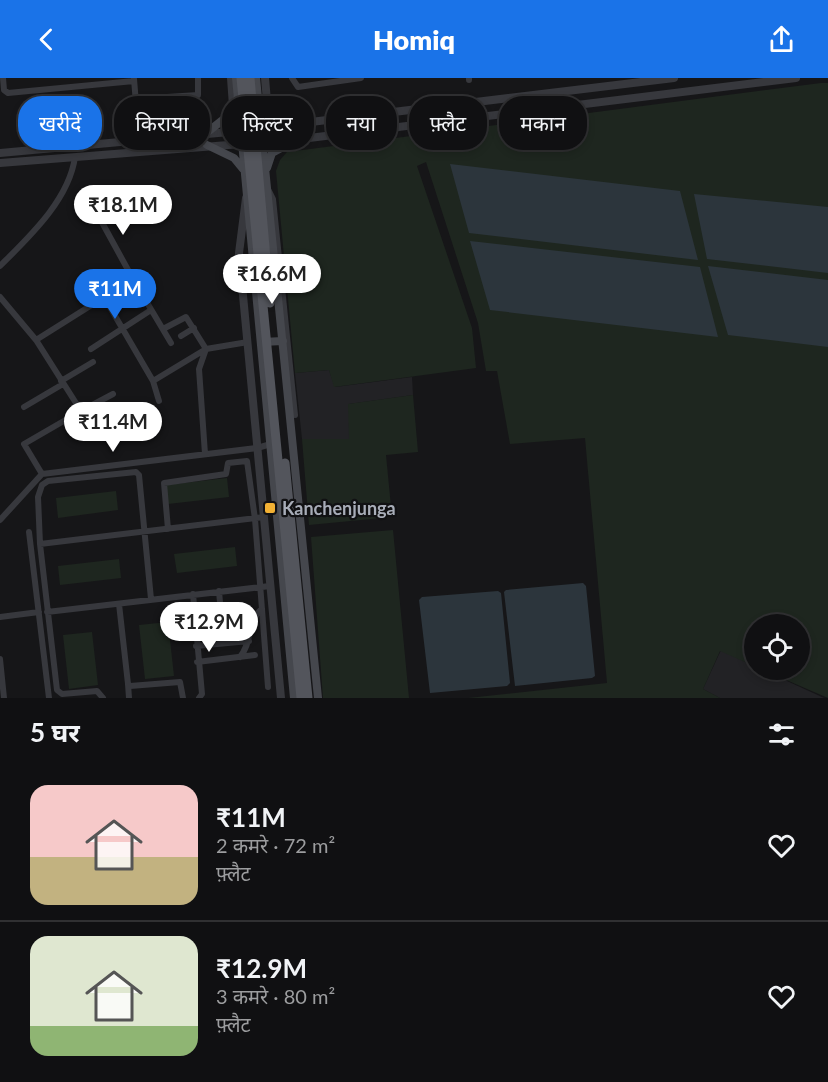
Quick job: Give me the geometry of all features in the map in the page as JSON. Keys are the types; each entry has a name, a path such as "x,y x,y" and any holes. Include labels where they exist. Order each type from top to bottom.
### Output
{"main road":[{"path":"236,78 237,96"},
{"path":"241,78 296,697"},
{"path":"250,78 308,698"},
{"path":"256,78 258,95"},
{"path":"210,131 222,121"},
{"path":"210,146 234,158 244,170"},
{"path":"242,150 296,697"},
{"path":"263,150 319,698"},
{"path":"266,174 272,153 278,150"},
{"path":"262,342 283,341"},
{"path":"277,513 299,512"}],"street":[{"path":"3,78 4,90 8,93 132,79 135,96"},
{"path":"182,96 198,95 198,78"},
{"path":"231,78 232,96"},
{"path":"265,78 267,96"},
{"path":"292,78 298,87 361,78"},
{"path":"314,122 674,78"},
{"path":"314,138 748,81 796,78"},
{"path":"0,153 114,142"},
{"path":"0,163 156,150"},
{"path":"0,266 40,224 59,197 73,173 75,158"},
{"path":"267,188 273,199 295,415"},
{"path":"247,194 238,239 279,698 296,697"},
{"path":"93,206 171,343"},
{"path":"36,340 133,279"},
{"path":"0,297 36,340 81,411"},
{"path":"104,297 153,381 159,401"},
{"path":"91,349 151,310"},
{"path":"163,329 183,317 189,319 206,349 199,369 205,454"},
{"path":"180,336 194,328"},
{"path":"153,381 206,349 248,342"},
{"path":"24,406 93,362"},
{"path":"42,474 24,444 113,394"},
{"path":"295,430 319,698"},
{"path":"0,520 42,474 257,448 271,444"},
{"path":"168,529 164,483 226,474 228,463 246,460 255,519 268,687"},
{"path":"103,698 97,691 62,694 57,690 40,544 38,497 42,485 48,481 132,471 139,475 152,599"},
{"path":"40,544 264,517"},
{"path":"29,532 49,698"},
{"path":"47,612 270,586"},
{"path":"219,591 221,614"},
{"path":"193,594 197,662 202,694 199,698"},
{"path":"119,604 129,698"},
{"path":"240,657 249,641 251,621 262,609"},
{"path":"0,617 39,612"},
{"path":"196,646 249,641"},
{"path":"197,662 255,655"},
{"path":"0,659 4,698"},
{"path":"128,684 130,686 180,682 183,698"}],"shaded area":[{"path":"828,83 828,698 786,680 810,680 810,614 744,614 744,662 720,651 703,689 720,698 468,698 607,683 585,438 510,444 497,371 486,371 478,323 426,162 417,166 472,328 476,368 334,387 329,370 295,373 276,171 280,160 287,152 326,147 326,150 397,150 397,138 409,136 409,150 487,150 487,126 499,125 499,150 587,150 587,113"},
{"path":"450,164 680,191 698,260 469,233"},
{"path":"694,194 828,207 828,273 707,259"},
{"path":"470,241 700,267 718,337 490,310"},
{"path":"708,266 828,280 828,347 728,335"},
{"path":"329,370 335,387 412,377 413,395 349,404 349,439 302,439 295,373"},
{"path":"413,395 418,452 386,455 392,517 309,525 302,439 349,439 348,404"},
{"path":"227,478 229,497 168,504 166,485"},
{"path":"116,491 118,510 58,518 56,498"},
{"path":"393,530 409,698 323,698 311,537"},
{"path":"235,547 237,566 177,573 174,554"},
{"path":"119,559 121,578 60,585 58,566"},
{"path":"583,583 586,586 595,676 515,686 504,592"},
{"path":"498,591 501,593 510,683 507,686 430,693 419,600 422,597"},
{"path":"245,614 247,637 223,640 221,616"},
{"path":"168,622 174,676 145,679 139,625"},
{"path":"92,632 98,685 69,689 63,635"},
{"path":"721,650 744,661 744,680 785,680 824,698 720,698 703,689"}],"place":[{"name":"Kanchenjunga","path":"270,508"}]}
